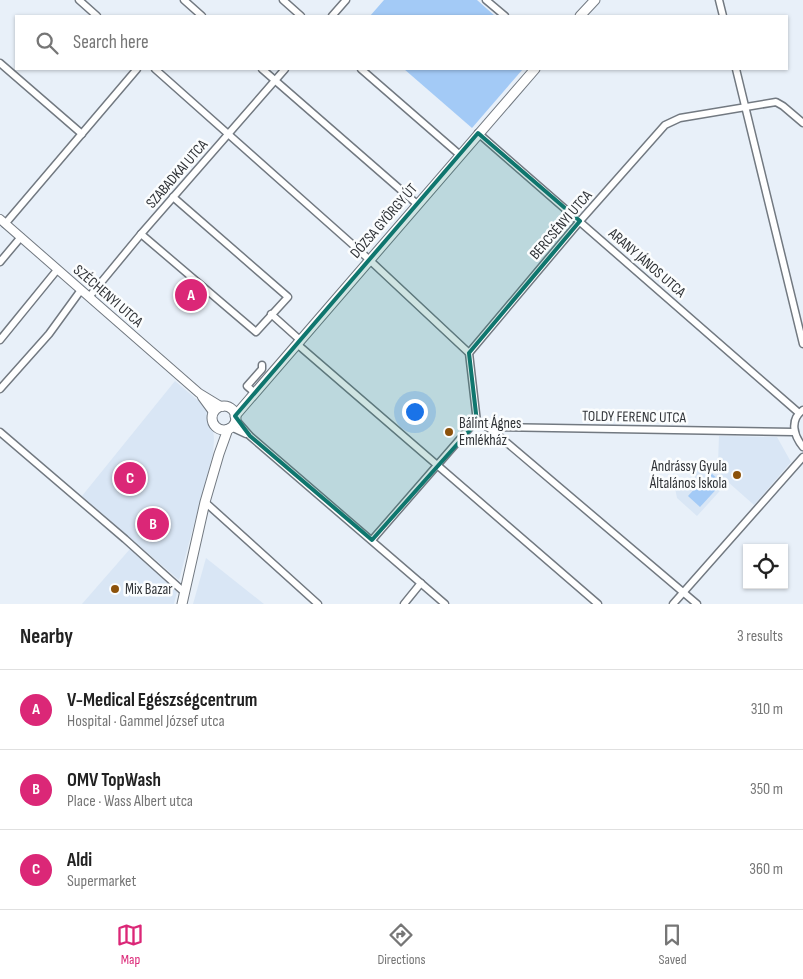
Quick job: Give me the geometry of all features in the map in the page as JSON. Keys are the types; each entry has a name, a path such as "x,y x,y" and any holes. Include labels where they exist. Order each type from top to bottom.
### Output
{"main road":[{"path":"581,15 591,1"},
{"name":"DÓZSA GYÖRGY ÚT","path":"235,418 298,342 534,70"},
{"name":"DÓZSA GYÖRGY ÚT","path":"226,407 253,395"},
{"path":"182,604 205,502 219,454 235,418 226,407 213,412 212,420 218,428 219,454"},
{"path":"218,428 229,428"}],"street":[{"path":"184,0 201,15"},
{"path":"283,0 300,15"},
{"path":"333,15 346,0"},
{"path":"486,0 504,15"},
{"path":"720,0 723,15"},
{"path":"81,1 96,15"},
{"path":"0,63 82,134"},
{"path":"2,221 82,134 136,70"},
{"path":"156,70 369,260 469,353 477,422"},
{"path":"263,70 417,204"},
{"name":"SZABADKAI UTCA","path":"89,297 141,234 284,70"},
{"path":"362,70 460,155"},
{"path":"736,70 803,344"},
{"name":"BERCSÉNYI UTCA","path":"469,353 580,221 670,122 680,118 776,102 784,106 803,123"},
{"name":"ARANY JÁNOS UTCA","path":"478,133 801,412"},
{"path":"141,234 256,332 288,297 173,197"},
{"name":"SZÉCHENYI UTCA","path":"2,221 199,393 213,412"},
{"path":"0,262 21,238"},
{"path":"0,340 57,270"},
{"path":"0,389 49,334 81,290"},
{"path":"271,314 298,342 437,466 598,604"},
{"path":"253,395 247,386 262,369 262,365"},
{"name":"SZÉCHENYI UTCA","path":"199,393 226,407"},
{"path":"801,412 794,425 794,432 803,447"},
{"path":"235,418 250,436 445,604"},
{"path":"372,540 473,424 480,422 697,604"},
{"path":"229,428 250,436"},
{"name":"TOLDY FERENC UTCA","path":"493,431 500,428 794,432"},
{"path":"0,432 184,592"},
{"path":"673,604 803,457"},
{"path":"205,502 318,604"},
{"path":"404,604 421,583"}],"highlighted area":[{"path":"478,133 580,221 469,353 477,422 372,540 250,436 235,416"}],"shaded area":[{"path":"384,0 477,0 494,15 371,15"},
{"path":"405,70 522,70 472,128"},
{"path":"175,381 208,409 214,439 213,454 179,580 82,496"},
{"name":"Andrássy Gyula Általános Iskola","path":"719,436 777,437 791,462 754,505 728,482 697,516 677,498 675,488 695,482 695,469 707,468 718,463"},
{"path":"710,472 722,483 700,507 688,496"},
{"path":"130,549 177,592 174,604 82,604"},
{"path":"206,558 264,604 193,604"}],"place":[{"name":"V-Medical Egészségcentrum","path":"191,295"},
{"name":"Bálint Ágnes Emlékház","path":"449,432"},
{"name":"Andrássy Gyula Általános Iskola","path":"737,475"},
{"name":"Aldi","path":"130,478"},
{"name":"OMV TopWash","path":"153,524"},
{"name":"Mix Bazar","path":"115,589"}]}
